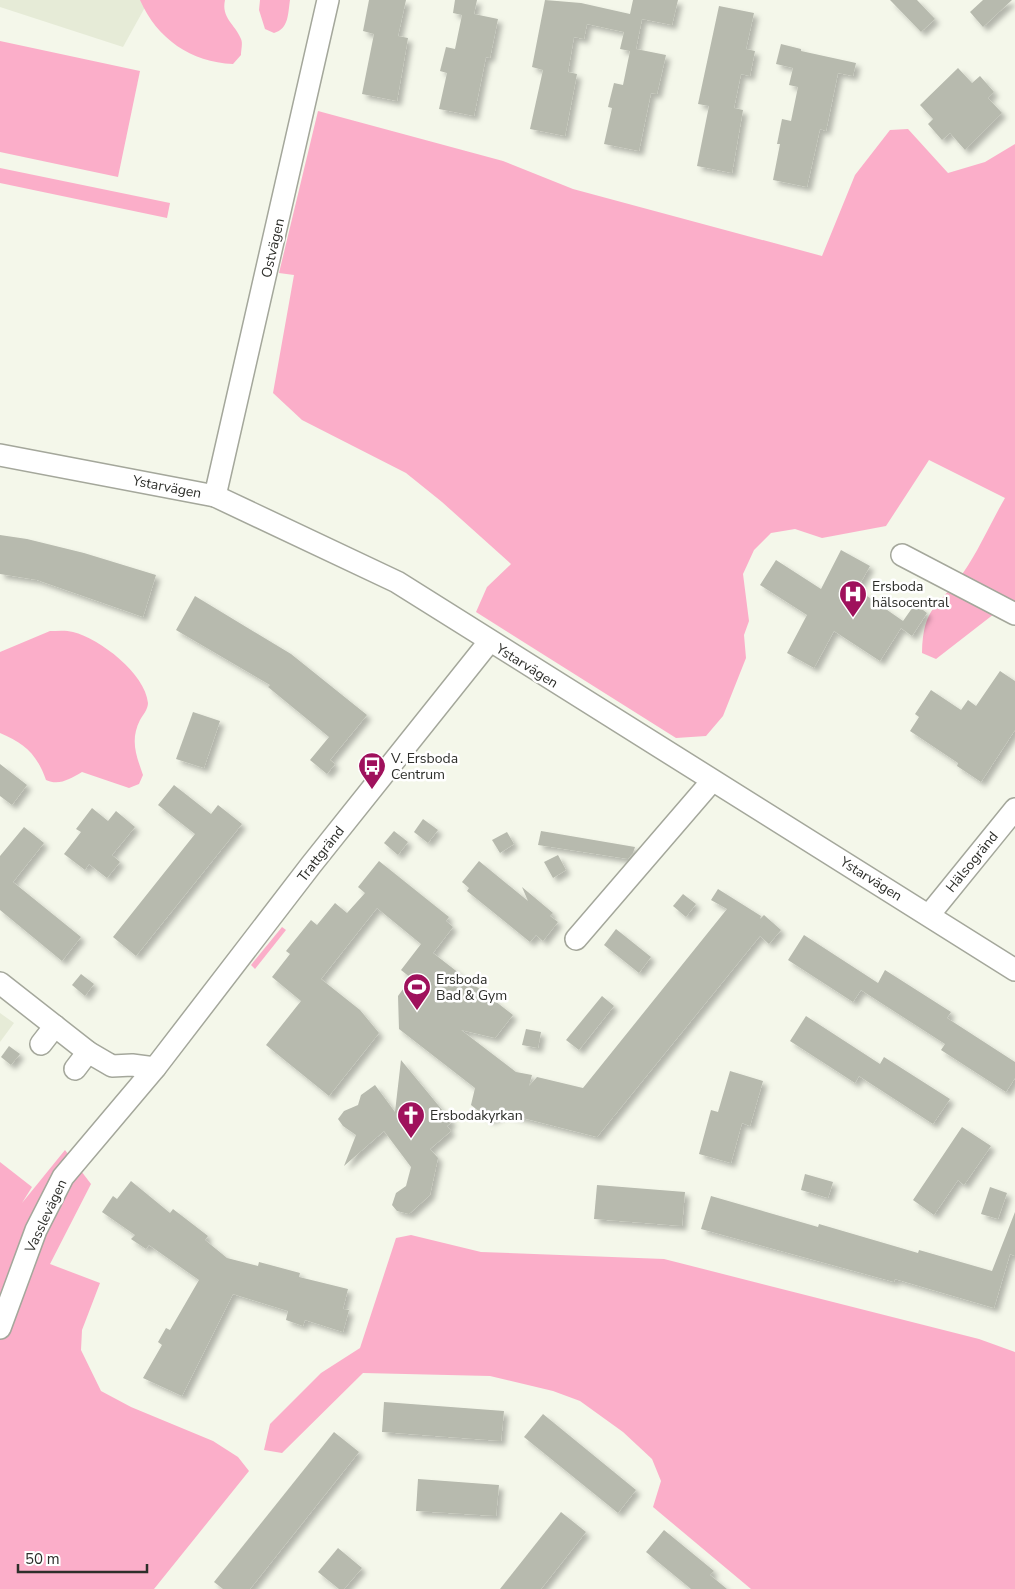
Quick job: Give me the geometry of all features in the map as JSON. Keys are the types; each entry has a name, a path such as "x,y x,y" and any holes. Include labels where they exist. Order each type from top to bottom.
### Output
{"street":[{"name":"Ostvägen","path":"215,496 328,0"},
{"name":"Ystarvägen","path":"0,455 215,496 398,582 489,642 1015,970"},
{"path":"902,554 932,562 1015,614"},
{"name":"Trattgränd","path":"133,1094 311,865 489,642"},
{"path":"576,939 712,781"},
{"name":"Hälsogränd","path":"929,915 1015,809"},
{"path":"0,983 88,1052 112,1066 132,1065 155,1068"},
{"path":"41,1044 55,1026"},
{"path":"75,1069 88,1052"},
{"name":"Vasslevägen","path":"0,1328 36,1230 63,1177 133,1094"}],"shaded area":[{"path":"0,0 149,0 123,47 0,7"},
{"path":"140,0 225,0 225,12 242,41 241,55 233,64 218,62 203,59 177,46 156,26"},
{"path":"260,0 290,0 287,20 279,31 274,33 265,29 259,10"},
{"path":"0,41 140,71 118,177 0,152"},
{"path":"318,111 503,161 573,189 822,256 855,175 890,130 908,129 948,173 985,162 1015,144 1015,614 1003,607 936,659 922,653 925,625 929,616 969,564 1005,498 929,460 886,526 822,538 795,529 771,533 754,550 743,574 749,621 744,635 746,658 723,716 706,736 676,738 476,612 487,587 511,564 442,502 406,473 302,420 273,393 294,275 279,273"},
{"path":"0,168 170,203 167,218 0,183"},
{"path":"50,631 73,632 96,642 120,659 139,680 148,703 135,734 136,754 143,775 139,784 129,788 82,772 60,782 51,782 46,780 29,750 0,733 0,652"},
{"path":"282,927 286,930 255,969 251,965"},
{"path":"0,1013 14,1023 0,1042"},
{"path":"65,1150 91,1184 50,1264 100,1283 82,1330 81,1350 101,1391 131,1407 213,1441 238,1457 249,1471 154,1589 0,1589 0,1162 32,1187 22,1203"},
{"path":"411,1235 481,1252 664,1259 979,1339 1015,1352 1015,1589 751,1589 653,1507 661,1481 652,1459 623,1432 580,1401 553,1391 490,1376 363,1373 282,1453 264,1450 270,1424 321,1373 360,1348 396,1238"}],"building":[{"path":"369,0 406,0 398,36 408,38 397,101 362,94 374,34 363,31"},
{"path":"455,0 477,0 474,14 498,19 490,58 486,57 474,116 439,109 447,73 440,71 446,47 455,49 462,15 453,13"},
{"path":"545,0 581,3 630,14 633,0 678,0 672,25 642,19 636,49 666,55 657,94 651,93 639,151 604,144 612,108 608,107 614,83 623,85 630,51 620,49 624,32 587,24 584,39 574,37 568,72 577,74 565,136 530,129 543,70 532,67"},
{"path":"890,0 917,0 935,19 921,32"},
{"path":"983,0 1012,0 983,27 970,12"},
{"path":"719,6 754,13 746,49 755,51 750,76 741,74 734,108 743,110 732,173 697,166 709,106 698,104"},
{"path":"781,44 801,49 801,51 856,63 853,76 838,73 826,131 820,129 807,187 773,180 780,144 777,144 782,119 791,121 798,87 789,85 793,68 776,64"},
{"path":"958,68 972,83 980,76 994,92 988,98 1002,113 965,150 950,133 942,140 928,124 933,119 920,105"},
{"path":"0,535 27,539 84,553 156,575 143,617 37,580 0,574"},
{"path":"841,550 870,566 857,589 903,621 915,604 927,613 912,636 901,628 880,661 834,631 814,668 787,653 807,615 760,585 776,560 821,589"},
{"path":"195,596 291,654 367,715 330,760 335,764 327,774 310,760 329,737 268,687 270,685 176,630"},
{"path":"1000,671 1015,681 1015,730 981,782 957,766 958,763 910,731 919,717 915,714 931,690 961,710 968,700 976,706"},
{"path":"193,712 220,721 204,768 176,759"},
{"path":"0,764 27,785 12,805 0,796"},
{"path":"174,785 211,814 218,805 242,824 136,956 113,937 195,834 158,805"},
{"path":"92,808 108,821 116,811 135,827 112,855 120,862 107,878 89,864 85,870 64,854 81,832 76,829"},
{"path":"423,819 438,830 428,843 414,832"},
{"path":"24,827 44,843 13,882 81,937 62,961 0,910 0,856"},
{"path":"394,831 408,842 398,855 384,843"},
{"path":"541,831 635,847 628,859 538,845"},
{"path":"507,832 514,844 500,853 492,840"},
{"path":"558,855 566,870 553,878 544,862"},
{"path":"379,861 449,917 446,921 453,927 433,953 513,1015 495,1038 461,1030 516,1072 532,1075 529,1086 537,1077 583,1088 727,909 711,900 718,889 761,916 760,919 764,915 781,930 769,944 760,936 597,1137 503,1113 490,1120 471,1105 475,1088 399,1029 398,996 411,978 401,970 421,944 377,908 321,979 360,1010 379,1033 329,1096 266,1045 301,1001 272,977 290,954 286,951 311,920 317,925 335,903 347,913 365,893 358,887"},
{"path":"479,861 528,901 522,887 553,913 550,916 558,922 543,941 536,935 530,942 467,891 469,888 462,882"},
{"path":"683,894 696,904 686,917 673,906"},
{"path":"616,929 651,957 639,973 604,945"},
{"path":"804,935 878,983 885,970 951,1012 947,1018 1015,1062 1015,1078 1006,1092 941,1050 945,1044 861,990 853,1002 788,960"},
{"path":"81,974 94,984 85,996 72,985"},
{"path":"602,996 614,1006 579,1050 566,1040"},
{"path":"806,1016 880,1064 884,1057 950,1099 933,1124 859,1076 855,1083 790,1041"},
{"path":"526,1029 541,1032 538,1048 522,1045"},
{"path":"9,1046 20,1054 11,1065 1,1057"},
{"name":"Ersbodakyrkan","path":"401,1060 452,1122 447,1126 451,1131 430,1149 438,1158 430,1195 409,1214 397,1211 392,1205 396,1193 406,1186 411,1167 384,1131 344,1166 356,1135 343,1126 338,1119 344,1111 358,1105 361,1095 375,1085 395,1112"},
{"path":"730,1071 763,1081 750,1126 742,1123 731,1163 699,1154 711,1110 718,1112"},
{"path":"962,1127 991,1146 964,1185 958,1180 934,1215 913,1200"},
{"path":"805,1174 833,1182 828,1198 801,1190"},
{"path":"131,1181 170,1213 173,1209 208,1236 205,1240 227,1258 258,1266 259,1262 300,1273 299,1277 348,1289 343,1309 349,1310 343,1332 305,1320 303,1326 286,1320 288,1311 233,1294 182,1396 143,1378 162,1345 158,1342 166,1328 170,1330 199,1280 149,1245 146,1249 131,1239 135,1235 102,1212 113,1196 117,1199"},
{"path":"597,1185 685,1192 682,1226 594,1219"},
{"path":"990,1187 1007,1193 998,1219 981,1214"},
{"path":"711,1196 818,1227 819,1224 918,1253 919,1250 992,1271 1015,1212 1015,1256 1010,1254 994,1308 895,1279 894,1282 701,1229"},
{"path":"384,1402 504,1411 501,1441 382,1432"},
{"path":"543,1414 636,1490 618,1513 524,1437"},
{"path":"334,1432 359,1452 250,1589 223,1589 214,1582"},
{"path":"418,1479 499,1485 496,1516 416,1511"},
{"path":"561,1512 586,1532 541,1589 500,1589"},
{"path":"664,1530 714,1571 710,1575 727,1589 691,1589 646,1552"},
{"path":"338,1548 362,1568 344,1589 339,1589 318,1572"}],"place":[{"name":"Ersboda hälsocentral","path":"853,618"},
{"name":"V. Ersboda Centrum","path":"372,790"},
{"name":"Ersboda Bad & Gym","path":"417,1011"},
{"name":"Ersbodakyrkan","path":"411,1139"}]}
